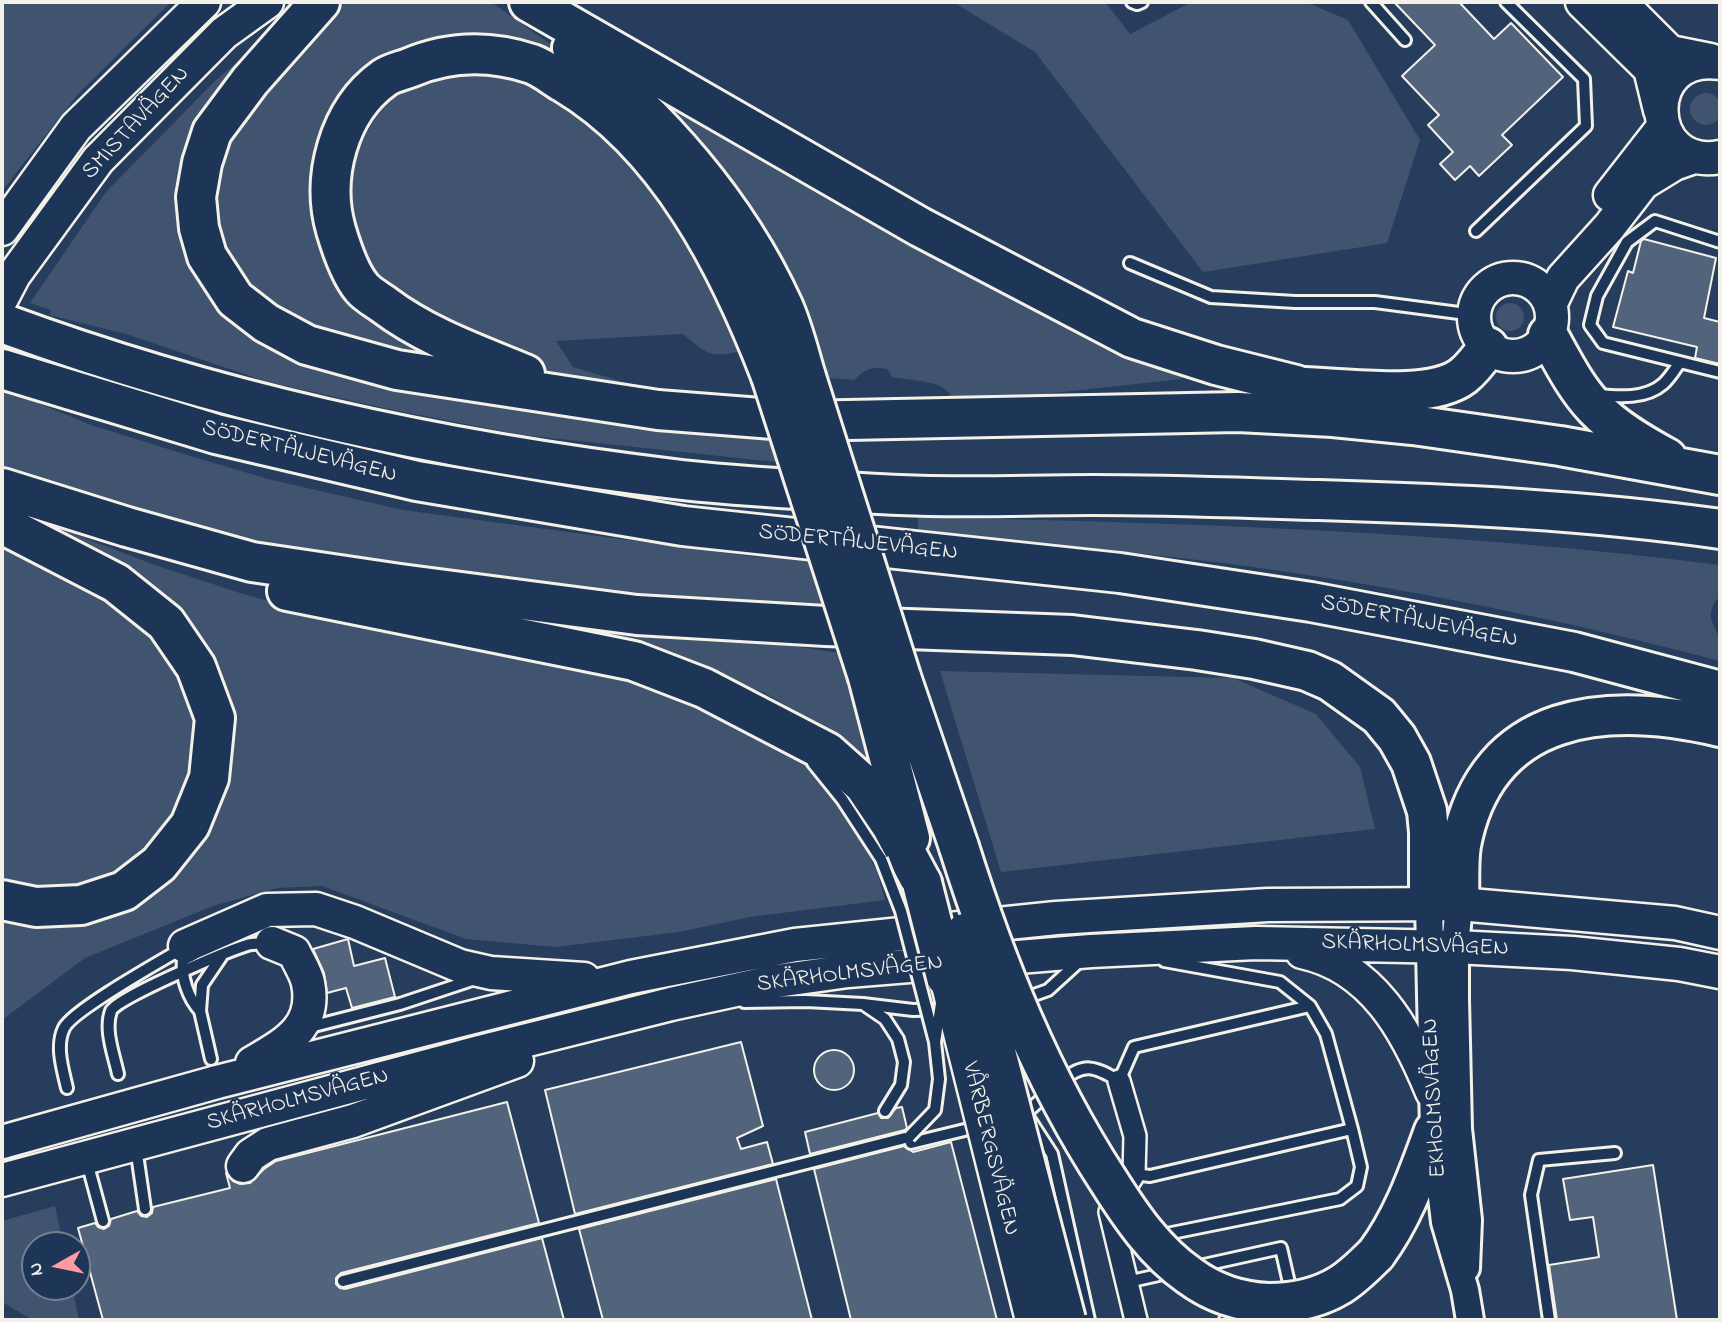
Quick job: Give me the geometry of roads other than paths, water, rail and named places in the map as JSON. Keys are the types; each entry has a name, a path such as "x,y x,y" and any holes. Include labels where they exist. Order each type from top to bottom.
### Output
{"highway":[{"path":"320,2 250,80 212,132 202,163 196,197 199,228 207,256 235,299 266,323 307,345 397,370 658,410 799,421 1238,412 1333,417 1413,425 1560,446 1704,472"},
{"path":"513,2 610,78 658,126 712,190 750,245 784,308 789,376 885,677 951,849 979,909 1012,999 1055,1087 1086,1145 1142,1230 1191,1278 1234,1298 1278,1303 1322,1295 1340,1285 1376,1254 1392,1232 1405,1208 1434,1131"},
{"path":"529,2 920,227 1132,338 1216,365 1296,385"},
{"path":"582,398 450,344 396,314 361,287 341,250 331,213 331,173 341,135 362,100 385,77 425,61 457,53 495,55 535,65 589,98 634,139 685,202 721,261 749,318 789,376"},
{"path":"1549,320 1572,378 1596,409 1633,438 1704,472"},
{"name":"SÖDERTÄLJEVÄGEN","path":"2,323 39,337 226,394 305,414 559,464 687,480 902,495 1093,495 1415,503 1580,513 1720,529"},
{"path":"964,417 1092,399 1296,385 1426,390 1452,383 1464,376 1481,331"},
{"name":"SÖDERTÄLJEVÄGEN","path":"11,373 216,434 416,481 683,526 1121,573 1311,602 1574,652 1720,691"},
{"path":"2,489 90,527 251,583 634,661 704,688 827,752 864,785 891,825 922,883"},
{"path":"2,489 252,562 400,584 637,615 825,626 1072,635 1208,652 1307,671 1330,681 1379,716 1397,738 1421,789 1444,904"},
{"path":"2,524 116,583 166,623 196,667 215,718 209,778 190,825 159,864 124,891 81,905 36,907 2,900"},
{"path":"885,677 922,883 955,993"},
{"path":"1444,904 1469,816 1486,779 1513,747 1536,733 1593,716 1654,715 1720,727"},
{"path":"951,849 1066,1320"}],"main road":[{"name":"SMISTAVÄGEN","path":"2,229 76,127 204,2"},
{"name":"SMISTAVÄGEN","path":"2,298 14,275 98,160 224,33 267,2"},
{"path":"1582,2 1650,69 1662,119 1672,142 1713,158"},
{"path":"1620,2 1670,51 1719,62"},
{"path":"1527,281 1547,266 1594,215 1662,119 1663,92 1669,82 1682,69 1694,64 1719,62"},
{"path":"1549,320 1545,295 1527,281 1512,278 1498,281 1486,289 1478,301 1481,331 1500,354 1514,356 1528,353 1539,346 1549,320 1563,278 1612,230 1643,183 1674,164 1713,158"},
{"name":"SKÄRHOLMSVÄGEN","path":"2,1142 214,1071 631,977 795,945 1042,919 1268,905 1444,904 1718,929"},
{"path":"183,960 222,943 267,910 316,909 355,922 460,966 491,973 572,979 631,977"},
{"path":"214,1071 287,1043 299,1029 307,1010 308,982 294,952 272,943"},
{"path":"1256,943 1312,954 1337,964 1360,979 1402,1027 1418,1056 1432,1092"},
{"name":"SKÄRHOLMSVÄGEN","path":"2,1180 671,1004 777,981 848,971 1091,951 1256,943 1572,953 1679,964 1720,972"},
{"name":"VÅRBERGSVÄGEN","path":"955,993 1032,1320"},
{"path":"243,1166 251,1155 268,1144 353,1121 514,1062 593,1024"}],"street":[{"name":"EKHOLMSVÄGEN","path":"1444,904 1432,1092 1434,1131 1445,1223 1465,1290 1470,1320"},
{"name":"EKHOLMSVÄGEN","path":"1443,947 1468,1220 1465,1290"},
{"path":"1119,1081 1135,1136 1134,1174 1110,1212 1136,1320"}],"lane":[{"path":"1132,2 1142,2"},
{"path":"1371,2 1405,40"},
{"path":"1476,231 1586,126 1584,79 1506,2"},
{"path":"1720,242 1655,221 1612,230 1590,325 1604,344 1720,372"},
{"path":"1130,262 1212,297 1295,302 1375,302 1481,331"},
{"path":"1585,394 1628,397 1644,393 1662,386 1680,362"},
{"path":"787,730 842,799 881,859 901,911 935,1042 939,1079 935,1110 910,1140"},
{"path":"214,1071 200,1011 202,985 222,943 272,943"},
{"path":"976,1008 1002,1007 1048,990 1091,951 1141,957 1280,982 1310,1006 1326,1034 1352,1129 1361,1167 1357,1186 1340,1199 1119,1245"},
{"path":"183,960 194,1005 200,1011"},
{"path":"118,1074 108,1026 112,1008 183,960"},
{"path":"67,1088 60,1054 64,1027 88,1006 183,960"},
{"path":"299,1029 400,1004 491,973"},
{"path":"935,1042 955,993"},
{"path":"671,1004 806,1001 913,1010 955,993"},
{"path":"863,1004 885,1019 898,1039 904,1062 901,1085 885,1111"},
{"path":"1002,1120 1026,1113 1074,1070 1099,1069 1119,1081 1134,1047 1310,1006"},
{"path":"1026,1113 1052,1154 1089,1320"},
{"path":"342,1281 910,1140 990,1123"},
{"path":"1134,1174 1150,1176 1352,1129"},
{"path":"1549,1320 1531,1195 1539,1160 1615,1153"},
{"path":"138,1161 145,1209"},
{"path":"90,1173 103,1221"},
{"path":"1127,1282 1281,1248 1294,1306 1225,1320"}]}
